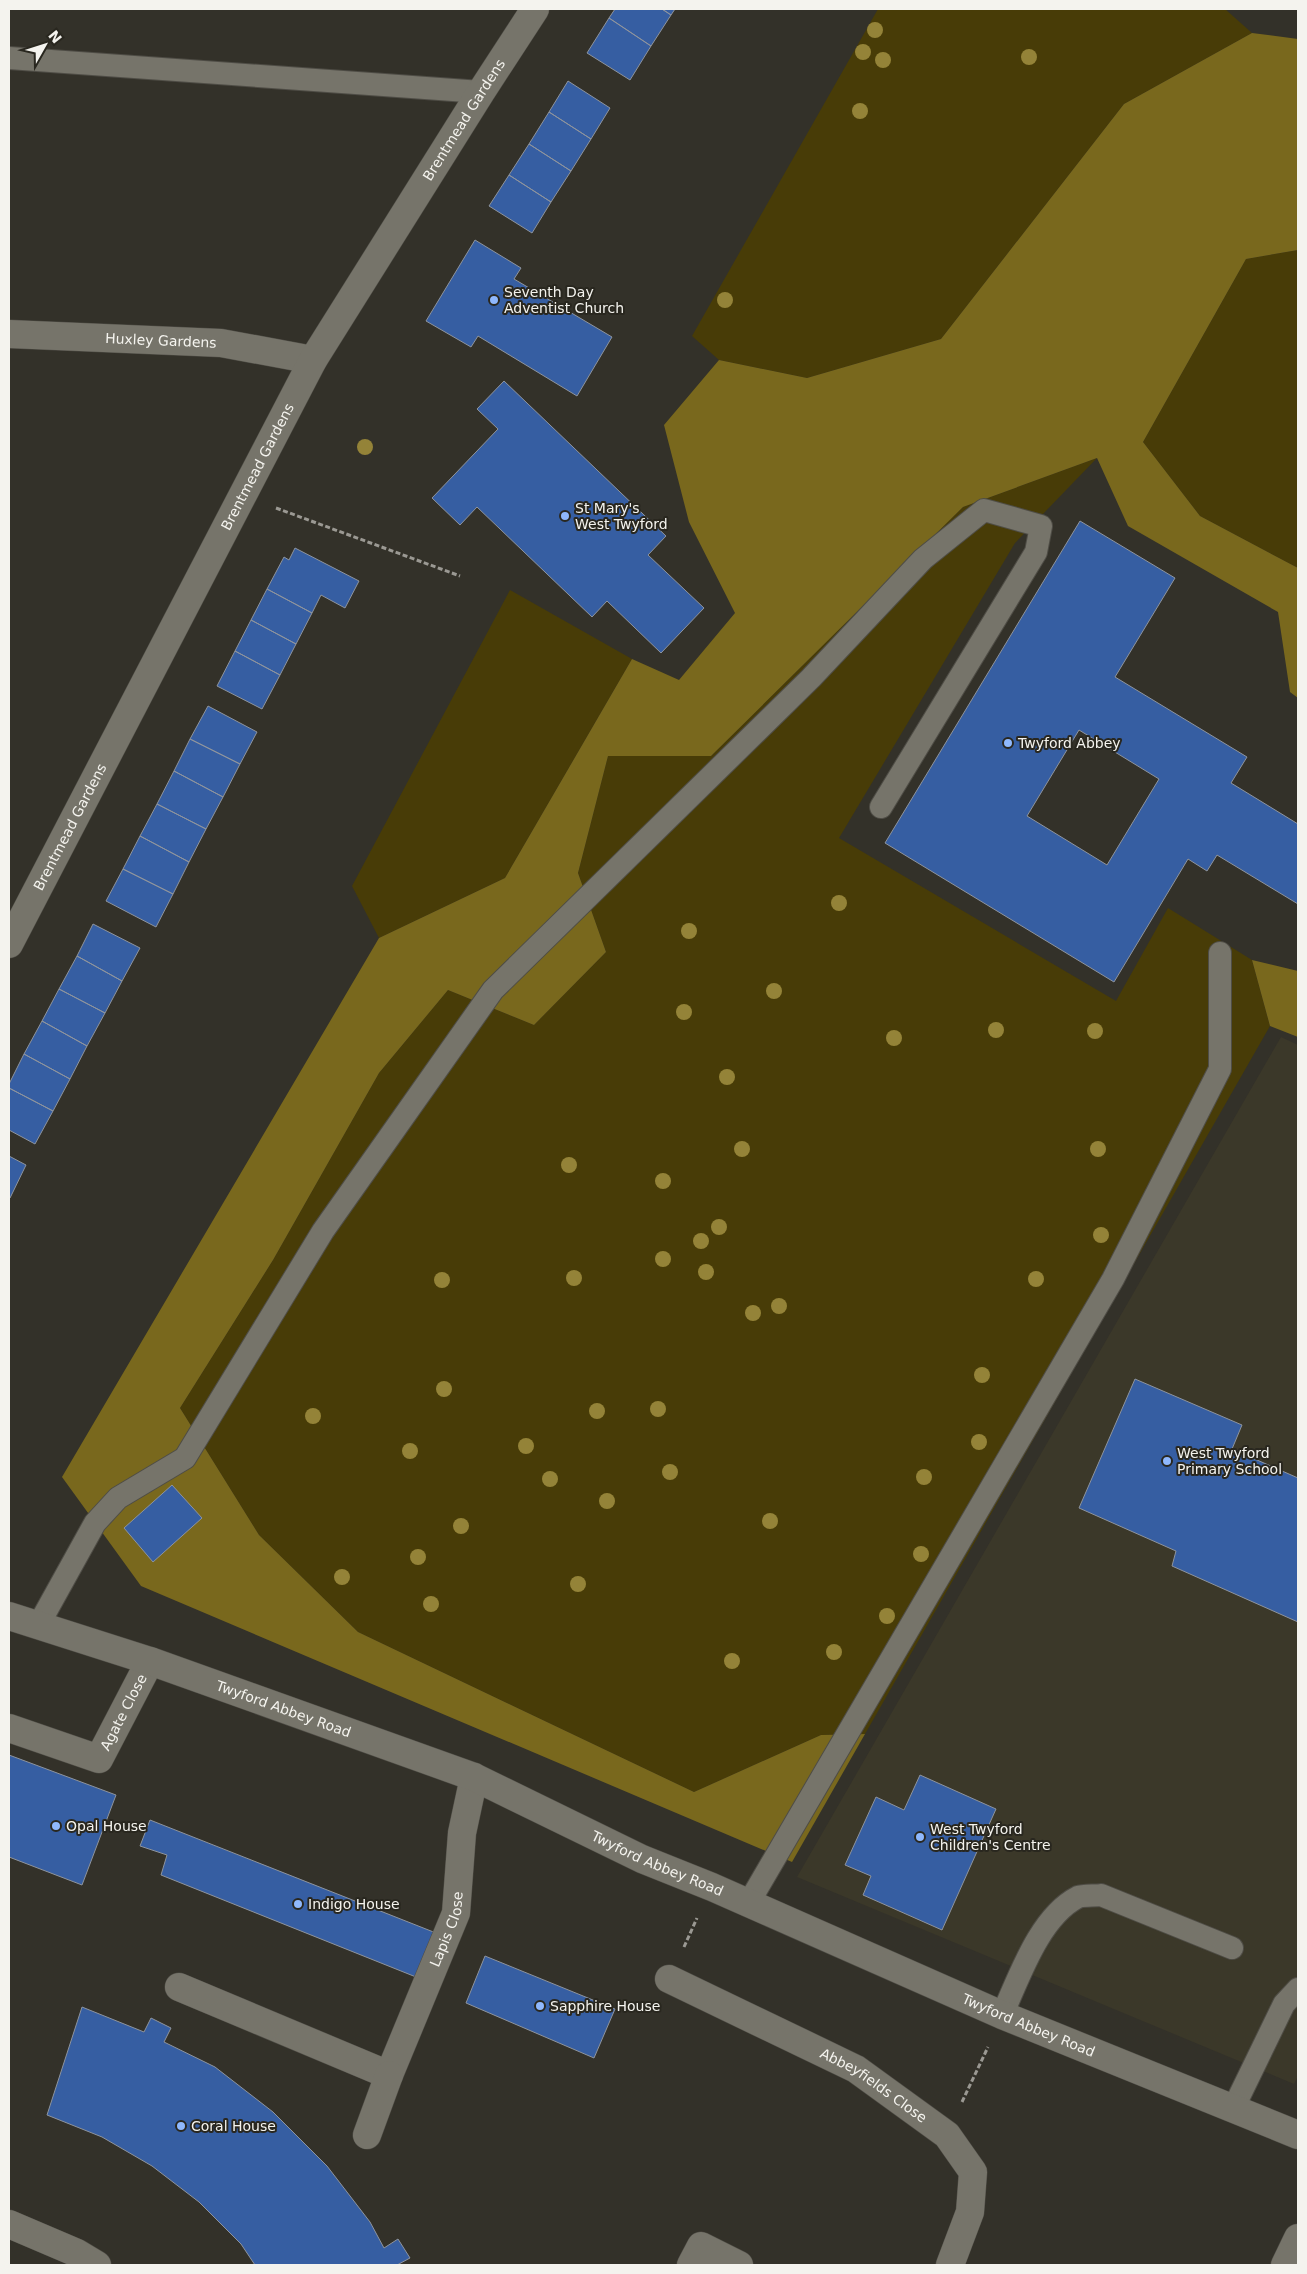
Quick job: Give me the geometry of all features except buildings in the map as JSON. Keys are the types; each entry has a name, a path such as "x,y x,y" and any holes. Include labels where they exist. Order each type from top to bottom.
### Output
{"street":[{"name":"Brentmead Gardens","path":"9,944 313,360 480,92 535,9"},
{"name":"Huxley Gardens","path":"9,334 221,343 313,360"},
{"name":"Twyford Abbey Road","path":"9,1616 150,1661 474,1777 642,1859 712,1887 1002,2016 1298,2136"},
{"name":"Agate Close","path":"9,1728 99,1759 150,1661"},
{"name":"Lapis Close","path":"367,2135 389,2074 456,1913 462,1834 474,1777"},
{"name":"Abbeyfields Close","path":"669,1979 856,2069 947,2135 973,2172 970,2212 950,2265"},
{"path":"179,1987 389,2074"},
{"path":"9,2224 77,2253 97,2265"},
{"path":"1285,2265 1298,2238"},
{"path":"691,2265 701,2246 739,2265"}],"lane":[{"path":"9,58 480,92"},
{"path":"39,1624 95,1523 118,1498 185,1458 323,1231 493,990 811,678 923,559 984,510 1041,526 1036,552 882,807"},
{"path":"748,1904 1113,1279 1220,1069 1220,952"},
{"path":"1002,2016 1035,1944 1054,1916 1080,1897 1102,1895 1232,1948"},
{"path":"1233,2110 1284,2004 1298,1989"}],"path":[{"path":"243,495 460,576"},
{"path":"669,1979 712,1887"},
{"path":"947,2135 1002,2016"}],"shaded area":[{"path":"878,9 1225,9 1252,33 1124,104 941,339 807,378 719,360 692,336"},
{"path":"1252,33 1298,39 1298,250 1246,259 1143,442 1200,516 1298,568 1298,698 1290,692 1278,612 1128,526 1097,458 963,507 711,756 608,756 578,873 606,952 534,1025 448,990 379,1073 273,1260 180,1408 259,1535 358,1632 694,1792 821,1735 865,1734 792,1862 141,1586 62,1477 379,938 505,878 632,659 679,680 735,613 689,522 664,425 719,360 807,378 941,339 1124,104"},
{"path":"1298,250 1298,568 1200,516 1143,442 1246,259"},
{"path":"1097,458 1015,543 839,838 1116,1001 1168,908 1252,960 1270,1026 865,1734 821,1735 694,1792 358,1632 259,1535 180,1408 273,1260 379,1073 448,990 534,1025 606,952 578,873 608,756 711,756 963,507"},
{"path":"510,590 632,659 505,878 379,938 352,886"},
{"path":"1252,960 1298,971 1298,1037 1270,1026"},
{"name":"West Twyford Primary School","path":"1281,1037 1298,1045 1298,2076 1294,2084 797,1877"}],"place":[{"name":"Seventh Day Adventist Church","path":"494,300"},
{"name":"St Mary's West Twyford","path":"565,516"},
{"name":"Twyford Abbey","path":"1008,743"},
{"name":"West Twyford Primary School","path":"1167,1461"},
{"name":"Opal House","path":"56,1826"},
{"name":"West Twyford Children's Centre","path":"920,1837"},
{"name":"Indigo House","path":"298,1904"},
{"name":"Sapphire House","path":"540,2006"},
{"name":"Coral House","path":"181,2126"}]}
